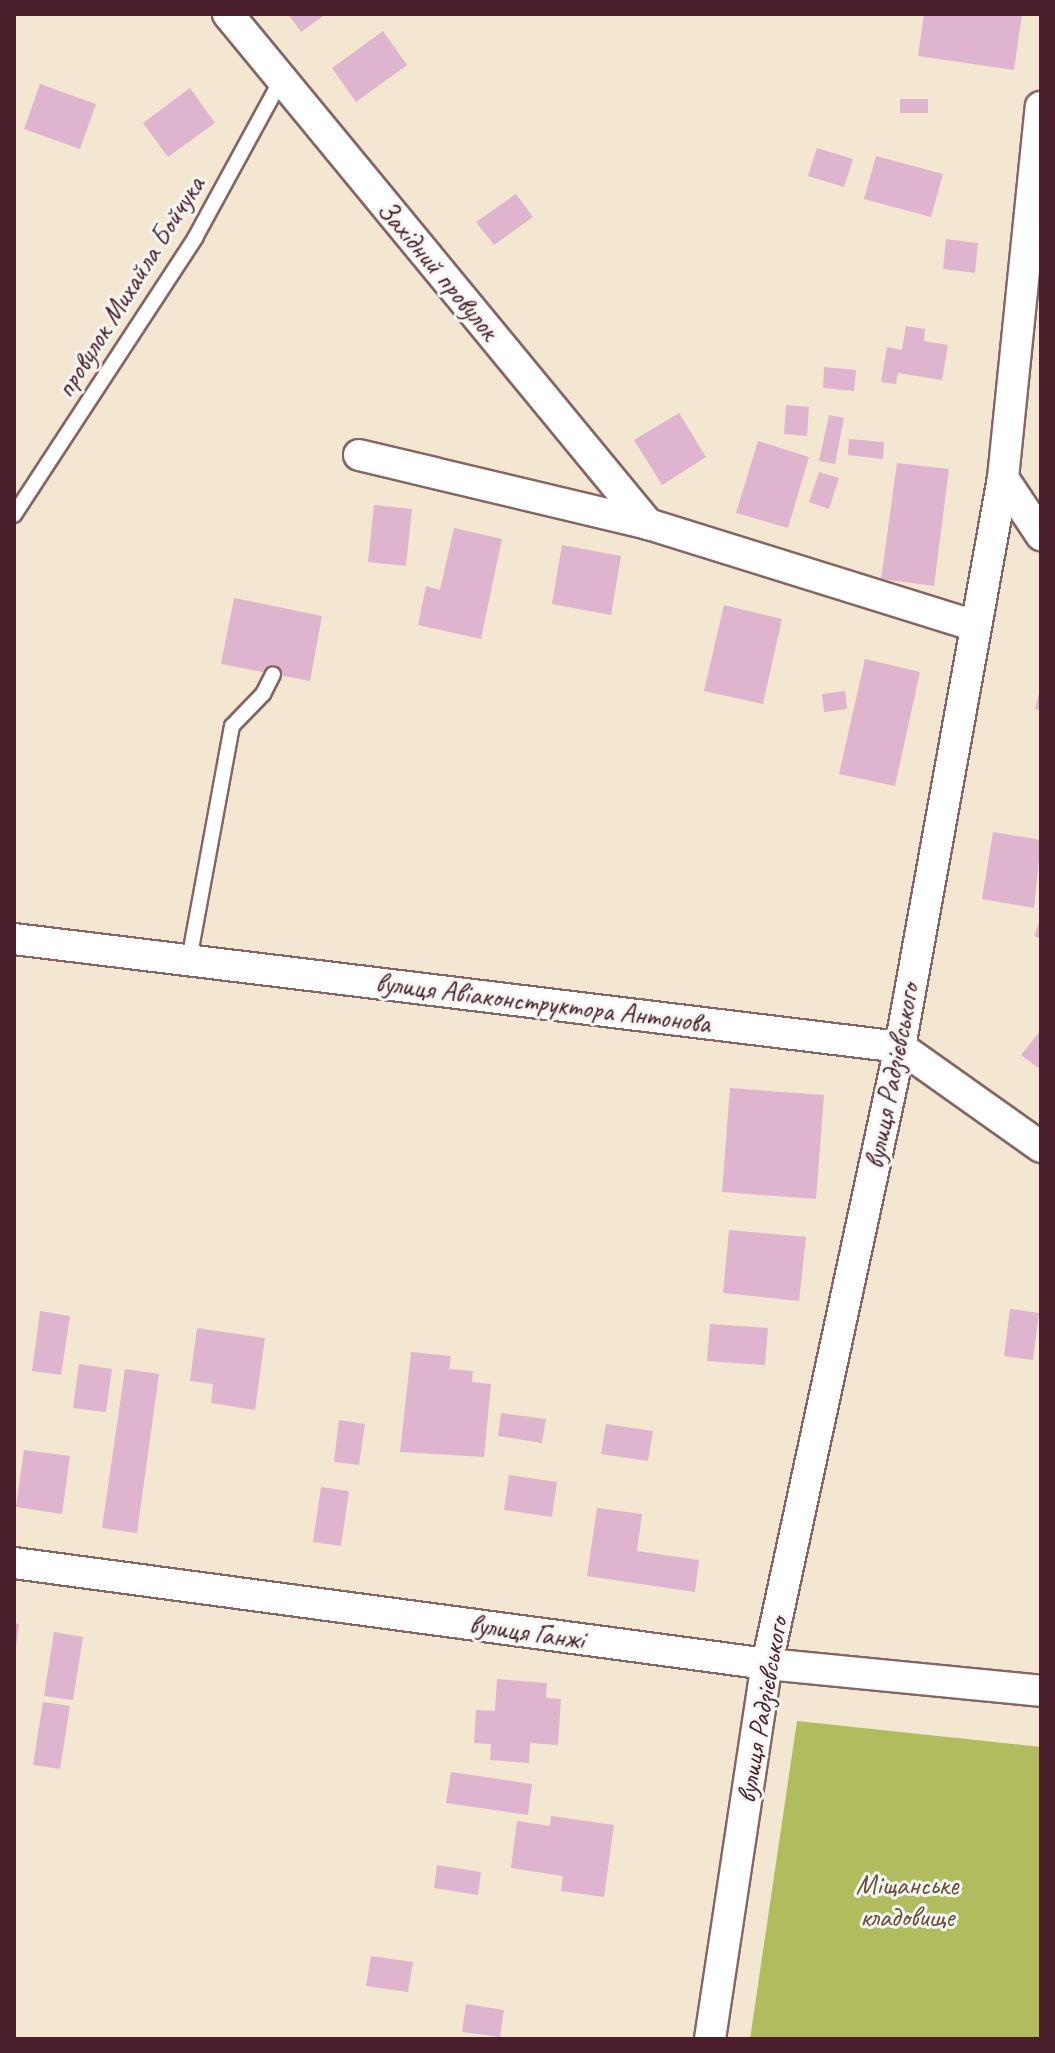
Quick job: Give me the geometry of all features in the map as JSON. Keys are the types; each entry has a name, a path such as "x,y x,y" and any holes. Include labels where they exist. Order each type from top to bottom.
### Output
{"street":[{"name":"Західний провулок","path":"228,14 648,524"},
{"name":"вулиця Радзієвського","path":"710,2039 767,1664 900,1047 972,625 1003,478 1041,107"},
{"path":"359,455 648,524 972,625"},
{"path":"1003,478 1041,535"},
{"name":"вулиця Авіаконструктора Антонова","path":"14,939 900,1047 1041,1147"},
{"name":"вулиця Ганжі","path":"14,1563 767,1664 1041,1691"}],"lane":[{"name":"провулок Михайла Бойчука","path":"14,515 195,238 281,80"},
{"path":"189,960 232,726 263,694 273,674"}],"green space":[{"name":"Міщанське кладовище","path":"797,1721 1041,1747 1041,2039 750,2039"}],"building":[{"path":"288,14 326,14 301,32"},
{"path":"924,14 1022,14 1014,70 918,56"},
{"path":"383,31 407,65 356,102 332,68"},
{"path":"40,84 96,104 80,149 24,129"},
{"path":"190,88 215,123 168,157 143,123"},
{"path":"900,99 928,99 928,113 900,113"},
{"path":"817,148 853,159 844,187 808,176"},
{"path":"876,156 943,174 931,217 864,199"},
{"path":"516,194 533,217 494,245 476,222"},
{"path":"946,239 978,243 975,273 943,269"},
{"path":"906,326 925,329 924,341 948,345 942,380 898,373 896,384 881,382 887,347 902,350"},
{"path":"824,367 856,370 854,391 823,388"},
{"path":"786,405 809,407 807,436 784,434"},
{"path":"679,413 706,457 662,485 634,440"},
{"path":"829,415 844,418 835,464 819,461"},
{"path":"849,439 884,442 883,459 848,455"},
{"path":"758,441 809,457 788,528 736,513"},
{"path":"897,463 949,469 934,586 881,579"},
{"path":"819,472 839,478 829,509 809,502"},
{"path":"374,505 412,509 406,566 368,562"},
{"path":"454,528 502,539 481,639 418,625 426,586 440,590"},
{"path":"562,545 621,556 611,615 552,604"},
{"path":"234,598 322,616 310,681 221,664"},
{"path":"724,605 782,619 763,704 704,691"},
{"path":"865,659 920,672 895,786 839,774"},
{"path":"1041,690 1041,710 1035,709"},
{"path":"845,691 847,709 824,712 822,694"},
{"path":"993,832 1041,840 1034,908 982,899"},
{"path":"1041,918 1041,939 1034,936"},
{"path":"1041,1030 1041,1070 1021,1055"},
{"path":"730,1088 824,1095 816,1199 722,1192"},
{"path":"729,1230 806,1237 799,1301 723,1293"},
{"path":"1010,1309 1039,1313 1033,1360 1004,1356"},
{"path":"40,1311 70,1316 61,1375 32,1371"},
{"path":"710,1324 768,1328 765,1365 707,1361"},
{"path":"197,1328 265,1338 255,1410 211,1403 213,1384 190,1381"},
{"path":"411,1352 451,1356 449,1369 473,1371 472,1382 491,1384 484,1457 400,1452"},
{"path":"79,1364 112,1369 106,1412 73,1408"},
{"path":"125,1369 159,1374 137,1533 102,1528"},
{"path":"501,1413 546,1419 542,1443 498,1436"},
{"path":"339,1420 365,1424 359,1465 334,1462"},
{"path":"606,1424 653,1431 648,1461 601,1454"},
{"path":"24,1450 70,1456 62,1514 16,1507"},
{"path":"509,1475 557,1482 552,1517 504,1510"},
{"path":"321,1487 349,1491 341,1546 313,1542"},
{"path":"597,1508 642,1514 637,1551 699,1560 695,1592 587,1576"},
{"path":"14,1623 19,1624 16,1646 14,1646"},
{"path":"54,1632 83,1637 73,1700 44,1696"},
{"path":"497,1679 547,1683 546,1698 561,1699 558,1745 530,1743 529,1763 490,1760 491,1744 474,1743 476,1710 495,1711"},
{"path":"43,1702 70,1706 60,1769 33,1765"},
{"path":"451,1772 532,1784 528,1815 446,1803"},
{"path":"551,1816 614,1825 604,1897 561,1891 563,1876 511,1868 517,1821 550,1826"},
{"path":"437,1865 481,1872 478,1895 434,1888"},
{"path":"371,1956 413,1962 408,1992 366,1986"},
{"path":"466,2004 504,2010 500,2037 462,2032"}]}
